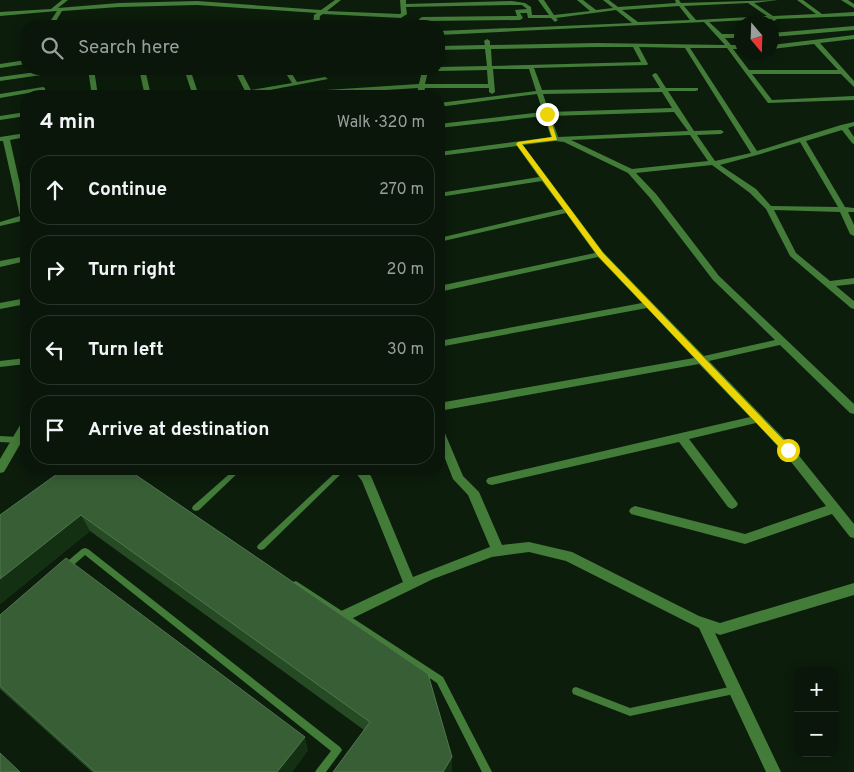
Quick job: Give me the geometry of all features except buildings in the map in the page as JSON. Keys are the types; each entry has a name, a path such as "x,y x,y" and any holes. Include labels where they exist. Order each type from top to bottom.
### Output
{"street":[{"path":"50,12 65,0"},
{"path":"254,6 259,0"},
{"path":"317,20 317,15 330,8 338,0"},
{"path":"541,0 562,28"},
{"path":"580,0 595,12"},
{"path":"606,0 638,25"},
{"path":"642,0 649,6"},
{"path":"748,0 769,15"},
{"path":"0,14 147,4 197,3 401,16 404,14 403,3 512,1 523,4 530,11 530,17 595,12 678,2 775,0"},
{"path":"800,0 822,16"},
{"path":"844,0 854,6"},
{"path":"448,2 457,32"},
{"path":"476,2 486,31 492,97"},
{"path":"678,2 695,22"},
{"path":"54,20 60,11"},
{"path":"422,20 520,18 517,11 530,11"},
{"path":"779,19 854,14"},
{"path":"445,33 734,21"},
{"path":"706,22 721,36 770,102 854,98"},
{"path":"779,35 854,28"},
{"path":"721,36 734,36"},
{"path":"779,45 854,37"},
{"path":"816,42 854,85"},
{"path":"445,69 645,64 635,46"},
{"path":"687,47 755,154"},
{"path":"445,48 734,47"},
{"path":"0,66 20,63"},
{"path":"531,66 555,139"},
{"path":"748,72 843,72"},
{"path":"0,79 24,75"},
{"path":"42,75 43,90"},
{"path":"92,75 94,90"},
{"path":"143,75 147,90"},
{"path":"189,75 194,90"},
{"path":"240,75 248,90"},
{"path":"290,75 295,83"},
{"path":"421,90 424,75"},
{"path":"655,75 676,110 713,163 753,191 769,208 794,254 854,306"},
{"path":"254,90 324,79"},
{"path":"359,90 422,86 491,86"},
{"path":"445,104 539,92 696,90"},
{"path":"0,96 20,95"},
{"path":"445,125 547,114 676,110"},
{"path":"0,118 20,115"},
{"path":"631,172 713,163 755,154 854,124"},
{"path":"843,126 854,142"},
{"path":"445,153 555,139 721,132"},
{"path":"20,135 3,139 20,200"},
{"path":"555,139 565,140 631,172 716,278 854,410"},
{"path":"802,139 843,210 854,234"},
{"path":"518,143 600,254 788,450 854,533"},
{"path":"445,194 544,178"},
{"path":"769,208 854,210"},
{"path":"445,239 568,210"},
{"path":"0,224 20,219"},
{"path":"445,288 600,254"},
{"path":"0,264 20,260"},
{"path":"828,284 854,280"},
{"path":"0,306 20,302"},
{"path":"445,343 649,305"},
{"path":"445,406 702,360 782,341"},
{"path":"0,364 20,362"},
{"path":"492,481 758,419"},
{"path":"0,469 20,436"},
{"path":"681,437 732,504"},
{"path":"445,445 459,479 472,492 498,551"},
{"path":"363,475 367,479 410,584"},
{"path":"634,510 745,539 834,508"},
{"path":"344,616 438,572 498,551 529,547 568,556 703,623 720,629 854,589"},
{"path":"703,623 774,772"}],"lane":[{"path":"0,440 18,440"},
{"path":"198,519 193,511 232,475"},
{"path":"261,547 337,475"},
{"path":"56,575 85,551 337,750 320,772"},
{"path":"288,578 440,680 487,772"},
{"path":"576,691 630,712 734,690"}],"route":[{"path":"547,114 555,139 518,143 600,254 788,450"}]}
